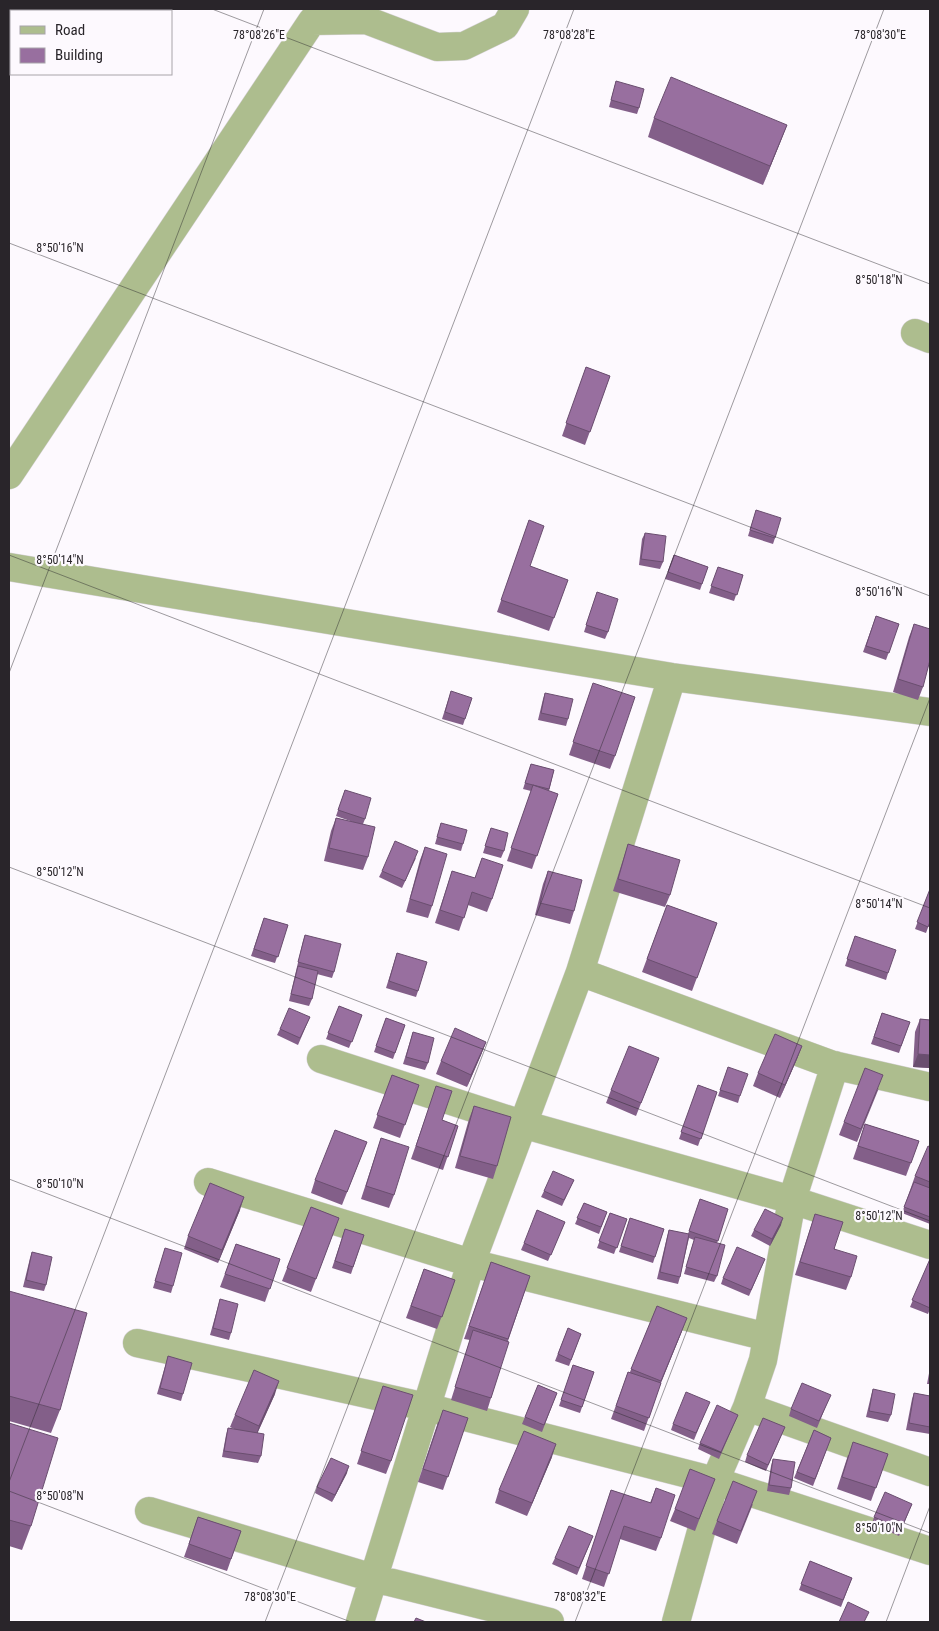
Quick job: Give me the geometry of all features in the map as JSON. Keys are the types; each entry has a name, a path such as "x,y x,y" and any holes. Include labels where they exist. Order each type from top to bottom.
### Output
{"street":[{"path":"9,475 312,21 366,20 437,48 464,46 505,26 515,9"},
{"path":"9,567 672,676 930,712"},
{"path":"360,1622 471,1264 580,972 672,676"},
{"path":"580,972 835,1065 930,1088"},
{"path":"321,1059 522,1124 792,1200 930,1245"},
{"path":"676,1622 715,1481 747,1407 763,1360 792,1200 835,1065"},
{"path":"208,1182 471,1264 766,1337"},
{"path":"137,1343 426,1406 715,1481 930,1552"},
{"path":"747,1407 930,1472"},
{"path":"149,1511 373,1578 550,1622"}],"building":[{"path":"671,77 787,125 770,166 654,118"},
{"path":"616,81 644,89 639,108 611,100"},
{"path":"586,367 610,376 590,432 566,423"},
{"path":"756,510 781,518 775,538 750,530"},
{"path":"529,520 544,526 530,566 568,580 554,618 501,600"},
{"path":"645,533 666,536 663,562 641,559"},
{"path":"674,555 708,567 702,584 668,572"},
{"path":"718,567 743,575 737,595 711,586"},
{"path":"597,592 618,599 608,632 586,625"},
{"path":"876,616 899,624 889,653 866,646"},
{"path":"914,624 930,629 930,660 923,687 898,679"},
{"path":"593,683 635,697 615,756 573,742"},
{"path":"451,691 472,698 465,719 445,712"},
{"path":"545,693 573,699 568,719 541,713"},
{"path":"531,764 554,770 549,789 525,783"},
{"path":"533,785 558,794 537,856 511,848"},
{"path":"345,790 371,798 365,819 338,810"},
{"path":"336,818 375,827 368,857 329,848"},
{"path":"441,823 467,830 463,844 437,837"},
{"path":"491,828 508,833 504,851 485,846"},
{"path":"395,841 418,851 405,881 382,871"},
{"path":"628,844 680,860 670,895 618,879"},
{"path":"425,847 447,854 432,906 410,899"},
{"path":"482,858 503,865 492,899 472,892 464,918 440,910 452,871 475,878"},
{"path":"548,871 582,880 574,911 540,903"},
{"path":"930,889 930,922 928,927 917,922"},
{"path":"667,905 717,923 697,978 647,959"},
{"path":"264,918 288,925 278,957 254,949"},
{"path":"305,935 341,944 334,972 298,962"},
{"path":"855,936 896,950 888,973 847,959"},
{"path":"397,953 427,962 418,991 389,981"},
{"path":"298,966 318,971 312,999 291,994"},
{"path":"339,1006 362,1015 352,1042 328,1033"},
{"path":"289,1008 310,1017 300,1038 280,1029"},
{"path":"882,1013 910,1022 901,1046 874,1037"},
{"path":"386,1018 405,1025 395,1053 376,1046"},
{"path":"920,1019 930,1020 930,1055 918,1054"},
{"path":"455,1028 486,1042 471,1075 441,1061"},
{"path":"413,1032 434,1038 428,1063 406,1057"},
{"path":"775,1034 802,1046 785,1085 758,1073"},
{"path":"629,1046 659,1058 641,1103 611,1090"},
{"path":"728,1067 748,1074 740,1096 720,1090"},
{"path":"865,1068 883,1075 861,1129 844,1122"},
{"path":"392,1075 419,1085 405,1125 377,1115"},
{"path":"698,1085 717,1092 701,1139 681,1132"},
{"path":"436,1086 452,1091 442,1120 458,1126 448,1157 416,1146"},
{"path":"474,1106 511,1117 497,1166 460,1156"},
{"path":"865,1124 919,1141 911,1163 858,1146"},
{"path":"335,1130 367,1142 347,1192 315,1180"},
{"path":"381,1138 409,1147 394,1195 366,1186"},
{"path":"928,1146 930,1147 930,1182 915,1176"},
{"path":"553,1171 574,1180 564,1200 544,1191"},
{"path":"914,1182 930,1188 930,1217 904,1207"},
{"path":"210,1183 244,1197 222,1250 188,1236"},
{"path":"700,1199 728,1209 718,1241 689,1231"},
{"path":"584,1203 607,1212 601,1227 577,1218"},
{"path":"311,1207 339,1218 316,1279 287,1268"},
{"path":"765,1209 783,1218 772,1239 754,1230"},
{"path":"537,1210 565,1222 551,1255 524,1243"},
{"path":"610,1213 627,1219 617,1248 599,1241"},
{"path":"815,1214 843,1222 834,1249 857,1256 851,1277 800,1262"},
{"path":"630,1218 664,1229 655,1257 621,1246"},
{"path":"345,1229 364,1235 353,1267 335,1261"},
{"path":"669,1230 689,1234 680,1277 660,1272"},
{"path":"695,1237 725,1245 717,1276 686,1267"},
{"path":"236,1244 280,1259 270,1289 225,1274"},
{"path":"737,1247 765,1259 751,1290 723,1278"},
{"path":"165,1248 182,1253 173,1286 155,1281"},
{"path":"32,1252 52,1257 46,1285 26,1280"},
{"path":"930,1259 930,1308 912,1300"},
{"path":"491,1262 530,1276 508,1339 469,1326"},
{"path":"424,1269 455,1280 442,1317 411,1306"},
{"path":"9,1291 87,1313 60,1410 9,1396"},
{"path":"220,1299 238,1304 231,1333 213,1328"},
{"path":"657,1306 687,1318 661,1381 631,1369"},
{"path":"568,1328 581,1334 571,1360 558,1354"},
{"path":"473,1330 509,1342 491,1398 455,1387"},
{"path":"168,1356 192,1363 183,1394 160,1388"},
{"path":"573,1365 594,1372 582,1407 561,1400"},
{"path":"254,1370 279,1381 259,1426 235,1415"},
{"path":"628,1372 661,1383 649,1418 616,1406"},
{"path":"802,1383 831,1395 819,1421 791,1409"},
{"path":"538,1385 557,1393 544,1425 525,1417"},
{"path":"383,1386 413,1395 391,1461 361,1451"},
{"path":"873,1389 895,1394 891,1415 869,1411"},
{"path":"686,1392 710,1402 696,1433 673,1424"},
{"path":"914,1393 930,1396 930,1427 909,1423"},
{"path":"717,1405 738,1415 721,1452 700,1443"},
{"path":"443,1410 468,1418 448,1477 423,1469"},
{"path":"763,1418 785,1427 768,1465 747,1455"},
{"path":"9,1423 58,1438 31,1526 9,1520"},
{"path":"228,1428 264,1434 261,1456 224,1451"},
{"path":"814,1430 831,1438 815,1479 797,1472"},
{"path":"524,1431 556,1444 532,1503 499,1490"},
{"path":"853,1442 888,1454 876,1488 842,1477"},
{"path":"331,1458 349,1466 335,1495 317,1487"},
{"path":"773,1459 795,1462 791,1488 769,1485"},
{"path":"690,1469 715,1479 699,1519 675,1509"},
{"path":"733,1481 757,1491 741,1531 717,1521"},
{"path":"656,1488 675,1495 661,1538 624,1526 609,1574 586,1566 611,1490 651,1503"},
{"path":"885,1492 912,1504 901,1529 874,1517"},
{"path":"198,1517 241,1531 231,1559 189,1544"},
{"path":"569,1526 593,1536 579,1568 555,1558"},
{"path":"810,1561 852,1578 843,1600 801,1584"},
{"path":"848,1602 869,1612 864,1622 839,1622"},
{"path":"416,1618 426,1622 414,1622"}]}
